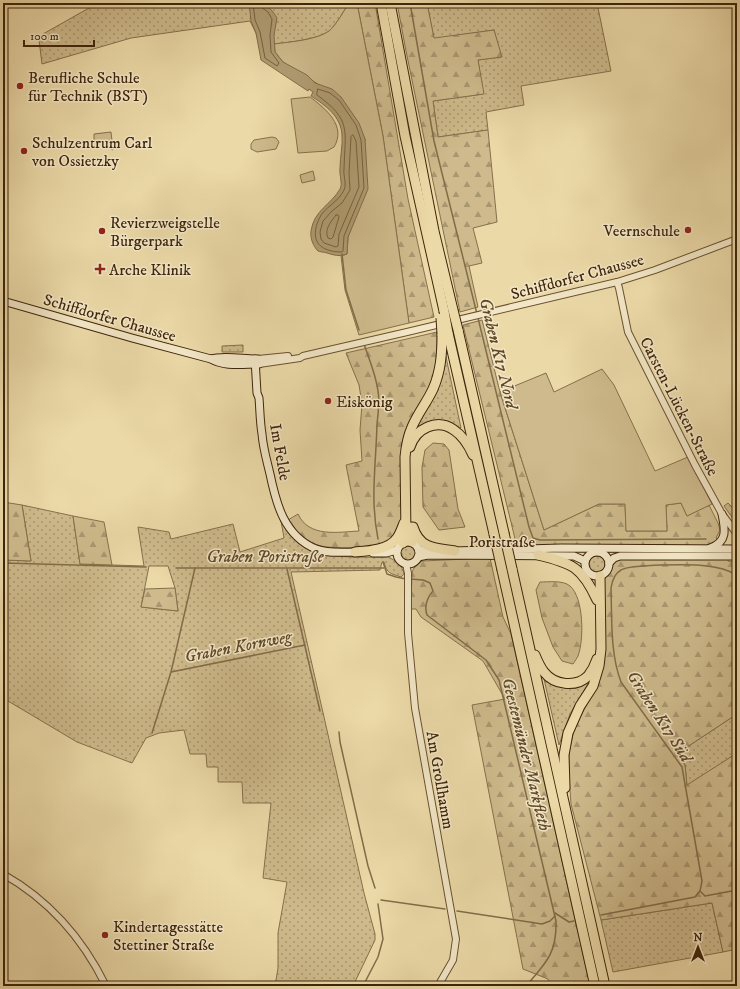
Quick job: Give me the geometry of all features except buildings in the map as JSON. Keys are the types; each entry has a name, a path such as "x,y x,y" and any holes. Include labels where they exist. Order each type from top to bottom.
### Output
{"highway":[{"path":"380,3 405,136 436,278 446,312 449,332 504,533 605,986"},
{"path":"390,3 434,231 449,332 595,986"},
{"path":"449,332 441,355 437,379 412,427 407,445 405,463 407,516 414,531 420,541 433,547 455,551"},
{"path":"402,548 407,516 408,458 411,444 416,434 421,430 435,425 443,425 454,430 459,434 470,450 480,471"},
{"path":"355,552 376,549 391,544 397,539 407,516"},
{"path":"538,555 560,560 574,567 584,576 598,600"},
{"path":"524,623 537,660 544,672 551,678 558,682 569,684 577,682 588,675 594,667 597,659 597,576"},
{"path":"565,807 564,755 567,737 571,724 580,706 593,686 599,666 601,649 597,576"}],"main road":[{"name":"Schiffdorfer Chaussee","path":"3,301 124,336 211,359 218,356 257,362"},
{"name":"Im Felde","path":"257,362 261,392 259,398 262,436 274,492 284,520 296,536 310,546 324,551 355,552"},
{"path":"705,549 717,546 722,540 725,528 722,514"},
{"path":"355,552 386,553 402,548 415,544 419,554 415,562 408,564 400,562 402,548"},
{"name":"Poristraße","path":"419,554 455,551 561,548 737,549"},
{"name":"Poristraße","path":"561,548 587,558"},
{"name":"Poristraße","path":"607,560 634,548"},
{"name":"Poristraße","path":"419,554 428,556 538,555 574,556 587,558 598,552 607,560"},
{"name":"Poristraße","path":"607,560 620,556 737,556"},
{"path":"587,558 585,565 588,572 597,576 608,569 607,560"}],"street":[{"name":"Schiffdorfer Chaussee","path":"257,362 300,358 303,356 617,282 655,270 737,239"},
{"name":"Carsten-Lücken-Straße","path":"617,282 628,332 693,461 722,514 737,534"},
{"name":"Am Grollhamm","path":"408,564 408,644 418,726 456,940 453,960 438,986"},
{"path":"3,874 37,896 58,915 92,958 106,986"}],"green space":[{"path":"112,3 349,3 329,31 305,40 259,45 256,33 250,21 131,38 42,64 39,40 43,34 89,8"},
{"path":"349,3 357,3 383,136 409,323 359,335 345,290 341,256 347,254 348,237 355,218 365,139 321,86 283,62 275,52 274,44 303,40 324,34 335,25"},
{"path":"357,3 375,3 408,199 434,317 409,323 383,136"},
{"path":"397,3 427,3 434,38 494,30 502,57 478,60 484,94 433,101 438,137 488,130 497,222 473,228 482,263 469,266 478,307 460,312 406,51"},
{"path":"427,3 597,3 611,71 521,86 524,105 486,112 488,130 438,137 433,101 483,94 478,60 501,57 494,30 434,39"},
{"path":"310,97 322,106 332,118 338,132 337,139 334,147 327,151 298,153 291,99"},
{"path":"111,132 113,150 94,140 94,134"},
{"path":"272,137 276,138 279,142 276,149 257,152 251,149 251,144 254,140"},
{"path":"313,171 315,180 302,183 300,175"},
{"path":"482,320 500,392 544,530 599,504 625,504 626,531 667,531 666,505 681,503 687,516 709,505 720,530 716,538 719,540 706,547 517,547 463,325"},
{"path":"437,332 437,358 435,371 425,397 408,425 402,518 396,534 393,538 383,544 361,547 326,547 316,545 306,540 294,529 288,520 298,514 303,522 309,527 317,530 325,532 359,531 346,465 362,461 360,430 362,404 359,385 346,353"},
{"path":"243,345 243,352 222,352 222,346"},
{"path":"446,357 461,428 445,422 422,425 415,430"},
{"path":"602,369 614,385 655,471 688,457 712,504 687,516 681,503 666,505 667,531 626,531 625,504 599,504 544,530 500,392 546,373 554,392"},
{"path":"433,443 444,444 449,450 458,509 465,527 439,530 423,507 422,467 425,450"},
{"path":"3,502 22,505 31,561 3,560"},
{"path":"728,503 737,512 737,524 724,506"},
{"path":"22,505 73,516 80,564 144,566 138,527 169,532 171,539 233,524 240,552 284,538 281,521 290,534 301,544 321,553 355,557 388,557 400,566 404,574 401,577 392,574 386,569 384,562 382,562 380,570 291,572 364,893 375,934 375,940 353,986 275,986 278,968 278,933 287,882 263,878 271,803 243,803 242,782 218,782 218,767 207,767 206,754 190,754 184,730 159,733 146,738 132,763 77,742 3,698 3,560 31,561","holes":["149,566 168,566 175,588 178,611 141,607"]},
{"path":"73,516 104,522 112,565 80,564"},
{"path":"408,546 414,548 416,554 414,560 408,562 402,560 400,554 402,548"},
{"path":"597,556 603,558 605,564 603,570 597,572 591,570 589,564 591,558"},
{"path":"490,558 503,617 511,634 590,986 551,986 548,979 523,969 472,705 505,699 483,661 421,617 416,609 411,609 412,572 414,568 422,561"},
{"path":"728,558 728,561 737,562 737,714 678,753 685,765 687,785 737,753 737,949 723,952 712,903 601,920 571,804 569,752 575,726 601,676 605,649 604,578 607,576 614,562 620,559"},
{"path":"540,582 564,583 570,586 575,592 580,609 582,630 580,649 573,664 562,661 553,647 542,618 536,590"},
{"path":"175,588 178,611 141,607 145,589"},
{"path":"544,679 550,683 566,688 577,687 589,682 570,714 559,745"},
{"path":"737,714 737,753 687,786 685,765 678,753"},
{"path":"712,903 723,952 613,972 601,920"}],"water":[{"path":"249,3 262,4 266,6 277,18 274,35 275,52 283,62 307,75 315,83 332,89 341,97 359,123 365,139 368,189 348,237 347,254 337,255 318,251 311,239 311,231 316,218 341,187 340,171 342,139 339,122 327,107 311,96 313,92 309,89 308,91 261,60 256,33 251,21"}],"waterway":[{"name":"Graben K17 Nord","path":"410,3 434,141 477,314"},
{"name":"Geestemünder Markfleth","path":"342,254 346,290 359,330"},
{"name":"Graben K17 Nord","path":"478,318 529,527 533,538 540,540 706,539"},
{"name":"Geestemünder Markfleth","path":"364,344 374,373 379,395 374,482 374,510 378,539"},
{"name":"Geestemünder Markfleth","path":"383,562 387,574 406,579"},
{"path":"3,563 146,567"},
{"name":"Graben K17 Süd","path":"601,915 695,897 700,891 702,881 682,767 621,682 617,671 612,636 611,588 613,580 621,570 649,566 700,565 715,567 737,575"},
{"path":"176,568 195,568"},
{"name":"Graben Poristraße","path":"152,733 171,672 195,568 384,568"},
{"name":"Graben Kornweg","path":"287,569 320,711"},
{"name":"Geestemünder Markfleth","path":"410,579 423,580 430,583 433,591 427,602 427,615 486,660 499,680 556,921 555,941 549,957 545,964 526,986"},
{"name":"Graben Kornweg","path":"171,672 305,645"},
{"path":"339,732 368,866 375,888"},
{"path":"700,891 705,896 737,890"},
{"path":"381,900 445,909"},
{"path":"363,986 378,957 383,939 378,904"},
{"path":"457,911 542,924 550,921 555,916"},
{"name":"Graben K17 Süd","path":"555,913 569,922 574,921"}],"place":[{"name":"Berufliche Schule für Technik (BST)","path":"20,86"},
{"name":"Schulzentrum Carl von Ossietzky","path":"24,151"},
{"name":"Veernschule","path":"688,230"},
{"name":"Revierzweigstelle Bürgerpark","path":"102,231"},
{"name":"Arche Klinik","path":"100,269"},
{"name":"Eiskönig","path":"328,401"},
{"name":"Kindertagesstätte Stettiner Straße","path":"105,935"}]}
